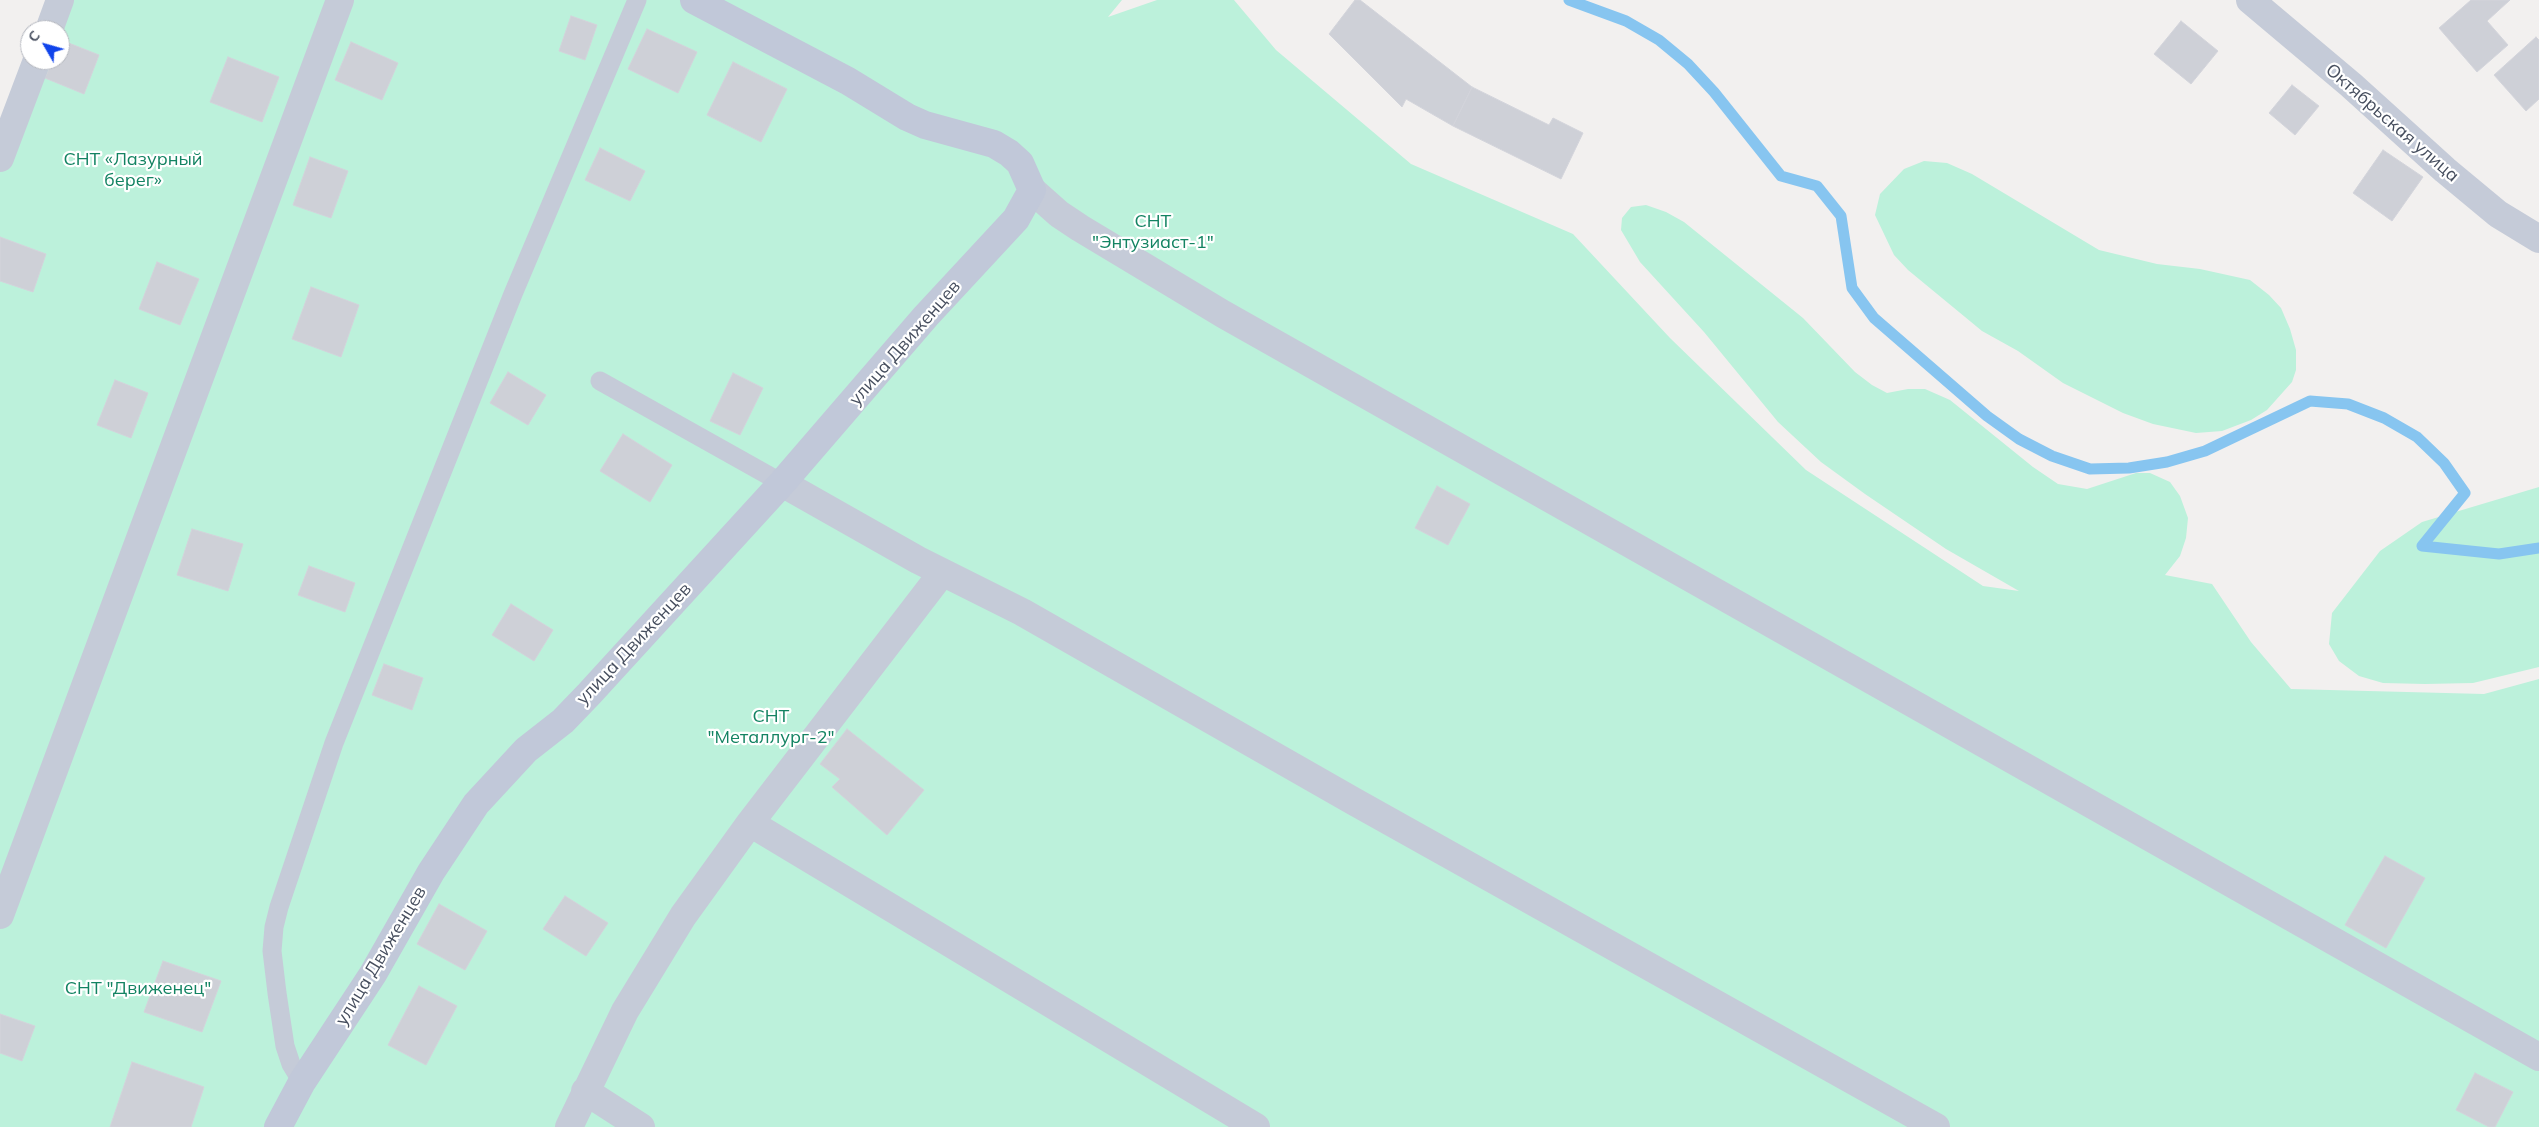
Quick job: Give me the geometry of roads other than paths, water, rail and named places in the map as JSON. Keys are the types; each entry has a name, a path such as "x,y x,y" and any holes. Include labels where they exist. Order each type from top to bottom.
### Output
{"street":[{"path":"53,20 60,0"},
{"path":"0,915 340,0"},
{"path":"694,0 848,81 907,117 925,125 994,144 1009,153 1020,163 1032,190 1073,223 1223,314 2539,1057"},
{"name":"Октябрьская улица","path":"2250,0 2351,85 2445,170 2498,214 2539,239"},
{"path":"0,158 33,70"},
{"name":"улица Движенцев","path":"278,1127 302,1082 373,974 431,872 476,804 526,750 563,721 589,694 782,483 926,316 1010,226 1026,204 1032,190"},
{"path":"782,483 942,573 1022,612 1363,807 1936,1127"},
{"path":"569,1127 625,1011 683,916 750,823 942,573"},
{"path":"750,823 1256,1127"},
{"path":"585,1091 641,1127"}],"lane":[{"path":"302,1082 291,1064 285,1046 277,992 272,951 274,927 279,907 334,743 514,294 637,0"},
{"path":"600,382 782,483"}],"waterway":[{"path":"1569,0 1626,21 1659,40 1688,64 1714,92 1781,176 1817,186 1841,216 1852,288 1874,318 1987,416 2019,439 2052,456 2090,469 2129,468 2167,462 2205,451 2310,401 2348,404 2384,418 2417,437 2444,463 2465,493 2422,546 2499,554 2539,548"}],"park label":[{"name":"СНТ «Лазурный берег»","path":"133,170"},
{"name":"СНТ \"Энтузиаст-1\"","path":"1153,232"},
{"name":"СНТ \"Металлург-2\"","path":"771,728"},
{"name":"СНТ \"Движенец\"","path":"138,989"}]}
